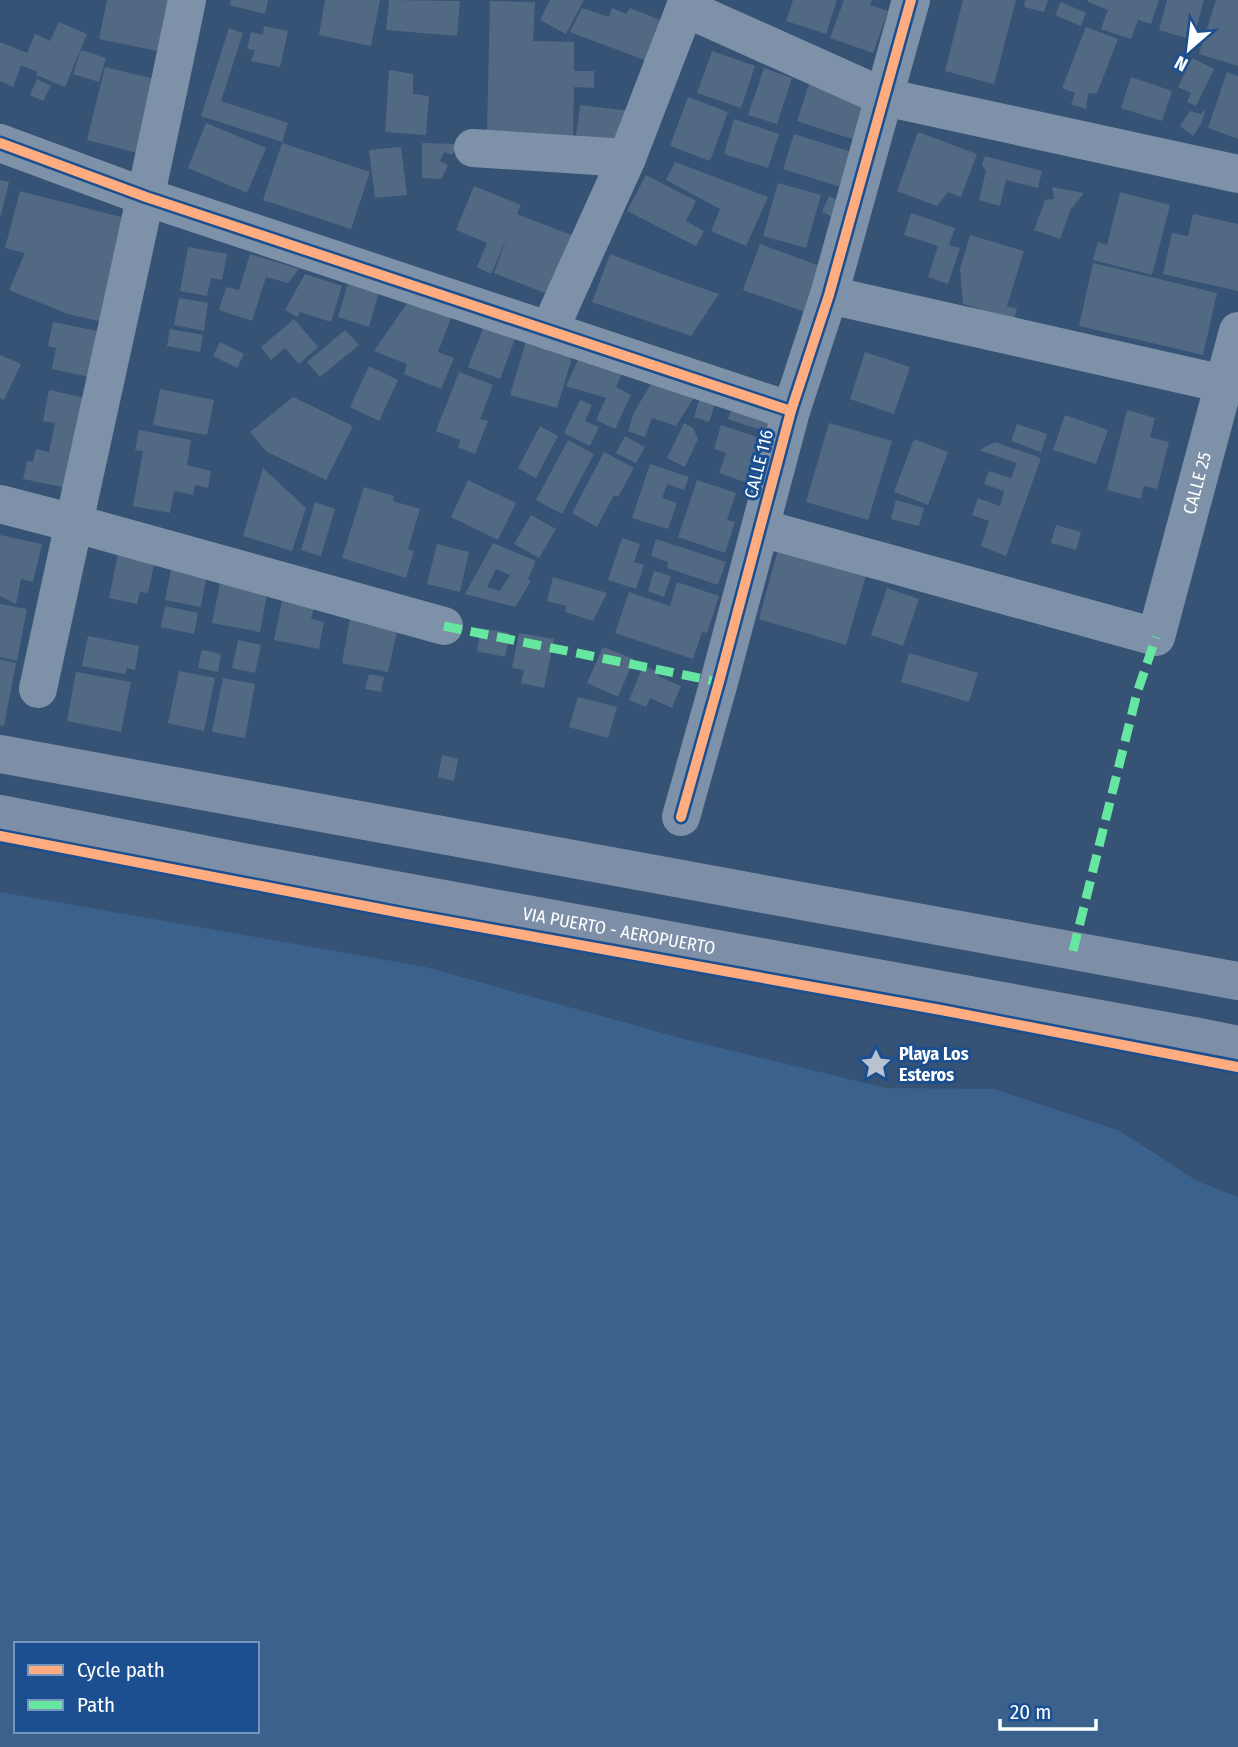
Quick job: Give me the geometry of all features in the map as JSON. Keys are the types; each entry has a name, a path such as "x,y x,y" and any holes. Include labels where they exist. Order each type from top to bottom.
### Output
{"main road":[{"path":"0,754 1238,981"},
{"name":"VIA PUERTO - AEROPUERTO","path":"0,814 253,864 1238,1045"}],"street":[{"path":"38,689 187,0"},
{"name":"CALLE 116","path":"681,817 791,411 829,295 911,0"},
{"path":"549,331 627,158 686,4 884,97 1238,174"},
{"path":"0,143 146,197 791,411"},
{"path":"473,148 627,158"},
{"path":"829,295 1224,384"},
{"name":"CALLE 25","path":"761,528 1156,637 1238,331"},
{"path":"0,504 444,626"}],"water":[{"path":"0,892 426,967 684,1039 886,1088 994,1089 1120,1131 1197,1181 1238,1197 1238,1747 0,1747"}],"building":[{"path":"107,0 178,0 167,53 99,39"},
{"path":"231,0 268,0 265,14 229,5"},
{"path":"325,0 380,0 371,46 319,35"},
{"path":"389,0 460,1 457,36 386,30"},
{"path":"550,0 584,0 566,34 540,20"},
{"path":"793,0 837,0 826,34 786,21"},
{"path":"844,0 872,0 870,5 888,11 873,53 830,38"},
{"path":"963,0 1016,0 994,84 945,71"},
{"path":"1025,0 1048,0 1044,12 1024,7"},
{"path":"1088,0 1159,0 1151,24 1138,20 1131,39 1101,29 1108,10"},
{"path":"1167,0 1204,0 1193,40 1159,30"},
{"path":"1216,0 1238,0 1238,66 1199,54"},
{"path":"490,1 535,2 533,41 574,42 574,71 594,71 594,88 574,87 573,136 487,134"},
{"path":"1061,2 1086,13 1081,26 1055,15"},
{"path":"582,8 609,17 612,8 626,14 630,8 670,24 655,64 570,32"},
{"path":"59,22 87,34 65,87 36,75 37,72 21,65 13,87 0,81 0,42 27,53 35,34 50,41"},
{"path":"264,26 288,31 280,67 251,61 255,50 247,49 251,32 263,35"},
{"path":"1086,27 1118,39 1097,93 1088,94 1086,109 1071,104 1075,93 1062,88"},
{"path":"229,28 243,33 221,101 288,123 282,142 201,116"},
{"path":"81,50 106,58 99,82 73,74"},
{"path":"712,51 755,66 741,108 697,93"},
{"path":"1192,58 1214,69 1196,106 1187,102 1191,93 1178,87"},
{"path":"105,67 167,82 149,156 87,140"},
{"path":"764,68 792,78 777,124 748,115"},
{"path":"389,70 413,74 413,94 429,96 426,135 385,132"},
{"path":"1227,72 1238,76 1238,139 1208,128"},
{"path":"1131,77 1172,91 1162,121 1121,108"},
{"path":"37,79 51,86 43,101 30,95"},
{"path":"810,81 877,103 864,143 797,121"},
{"path":"688,97 728,112 710,161 670,146"},
{"path":"580,105 631,111 627,142 576,136"},
{"path":"1206,108 1201,124 1193,136 1180,126 1190,111 1201,114"},
{"path":"734,119 779,134 768,168 724,154"},
{"path":"206,123 266,148 247,193 188,168"},
{"path":"918,132 977,154 961,197 948,192 937,206 897,191"},
{"path":"794,134 858,154 847,189 783,169"},
{"path":"282,143 370,172 351,229 263,200"},
{"path":"422,143 458,144 452,155 444,152 440,161 448,165 441,179 422,178"},
{"path":"401,147 407,195 375,198 369,150"},
{"path":"985,156 1042,171 1038,188 1006,180 1000,206 979,200 986,171 982,165"},
{"path":"675,162 768,197 746,246 711,231 720,209 666,180"},
{"path":"646,175 696,201 686,221 704,231 696,246 627,211"},
{"path":"0,180 9,182 1,215 0,215"},
{"path":"778,183 821,195 806,248 763,236"},
{"path":"474,186 521,205 517,214 579,238 555,297 494,273 507,237 491,274 477,267 487,243 456,230"},
{"path":"1052,187 1084,193 1071,209 1060,239 1034,230 1045,200 1054,199"},
{"path":"20,191 125,218 116,325 68,314 9,290 25,253 5,248"},
{"path":"1120,192 1170,205 1152,275 1093,260 1098,242 1107,245"},
{"path":"829,196 850,206 843,222 822,212"},
{"path":"911,213 955,228 949,245 960,248 948,284 928,277 938,246 904,235"},
{"path":"1193,214 1238,224 1238,291 1163,274 1172,233 1188,236"},
{"path":"970,235 1024,251 1007,306 1017,309 1014,319 963,304 960,269"},
{"path":"760,244 825,268 808,313 743,290"},
{"path":"188,247 227,254 222,280 211,278 207,296 180,291"},
{"path":"250,254 299,269 288,283 266,277 252,321 219,310 226,287 239,290"},
{"path":"610,254 719,294 691,336 592,302"},
{"path":"1093,263 1217,293 1203,355 1079,326"},
{"path":"305,274 342,286 331,322 300,312 297,317 285,310"},
{"path":"348,283 379,292 369,327 338,317"},
{"path":"179,298 208,303 204,331 174,325"},
{"path":"410,299 452,315 438,352 454,358 441,389 404,374 407,364 374,351"},
{"path":"294,319 318,347 299,364 285,348 271,360 261,347"},
{"path":"53,322 113,334 104,380 52,369 56,348 48,346"},
{"path":"484,326 515,339 500,379 468,367"},
{"path":"170,329 203,335 200,352 167,346"},
{"path":"345,330 359,345 320,377 307,362"},
{"path":"528,334 575,347 557,408 510,395"},
{"path":"220,342 244,354 237,368 213,356"},
{"path":"583,349 627,362 616,387 631,395 615,429 596,420 606,398 566,386"},
{"path":"865,352 910,367 894,414 850,399"},
{"path":"0,355 21,364 4,400 0,398"},
{"path":"369,366 398,380 379,421 350,407"},
{"path":"459,372 493,385 480,419 488,421 475,454 458,447 460,440 436,431"},
{"path":"655,377 698,391 676,426 652,418 645,437 628,431 634,412"},
{"path":"160,389 214,400 207,435 153,425"},
{"path":"49,390 100,401 82,491 23,479 27,461 33,462 36,449 49,452 55,423 43,421"},
{"path":"702,391 718,396 709,422 694,417"},
{"path":"293,397 353,426 326,480 267,452 250,432"},
{"path":"580,400 592,405 585,421 599,427 590,446 564,433"},
{"path":"735,400 774,412 767,432 728,419"},
{"path":"1127,410 1155,418 1150,437 1169,442 1157,489 1144,486 1141,499 1107,490"},
{"path":"1065,415 1108,430 1096,464 1053,450"},
{"path":"684,423 693,428 698,439 685,467 667,458"},
{"path":"829,423 892,441 868,520 806,502"},
{"path":"1017,424 1047,434 1041,452 1011,441"},
{"path":"721,425 760,438 754,459 758,461 750,484 719,473 726,453 714,449"},
{"path":"540,426 558,436 536,478 518,468"},
{"path":"139,430 191,440 187,465 211,471 208,488 195,485 193,495 174,491 170,513 133,506 143,451 135,450"},
{"path":"625,436 645,447 636,463 616,453"},
{"path":"914,439 948,452 928,505 894,492"},
{"path":"568,440 594,454 562,514 536,500"},
{"path":"995,442 1041,458 1006,556 981,546 989,521 972,515 978,498 1000,506 1004,491 984,484 989,471 1011,478 1017,463 979,450"},
{"path":"604,452 634,468 618,497 614,495 597,527 572,513"},
{"path":"650,464 689,477 684,490 667,484 662,498 677,503 668,529 632,518"},
{"path":"263,468 306,508 292,551 243,536"},
{"path":"468,480 516,503 498,540 451,517"},
{"path":"697,480 736,493 727,520 735,522 725,553 678,537"},
{"path":"364,487 394,496 393,501 420,509 408,549 414,551 406,578 342,558"},
{"path":"896,500 924,508 919,526 891,519"},
{"path":"315,502 335,509 321,556 301,550"},
{"path":"531,515 556,529 539,558 514,544"},
{"path":"1056,525 1081,532 1076,550 1051,543"},
{"path":"0,535 42,544 33,582 21,579 16,604 0,596"},
{"path":"622,538 640,544 634,562 644,565 636,589 608,580"},
{"path":"656,539 726,562 718,585 667,568 668,562 651,556"},
{"path":"493,543 536,561 528,579 531,581 515,607 465,594","holes":["496,569 510,575 500,591 487,587"]},
{"path":"437,544 469,552 460,592 427,584"},
{"path":"779,546 867,572 846,645 759,619"},
{"path":"118,553 155,560 148,593 140,592 137,604 109,598"},
{"path":"173,560 208,567 201,607 165,600"},
{"path":"654,571 671,576 664,597 648,591"},
{"path":"222,573 269,583 260,632 212,623"},
{"path":"553,577 607,593 593,621 565,612 566,606 547,601"},
{"path":"677,582 719,596 707,633 702,632 693,659 615,633 629,592 670,606"},
{"path":"887,588 919,599 903,646 871,635"},
{"path":"282,601 314,608 311,619 324,622 319,649 274,640"},
{"path":"0,604 27,609 17,661 0,657"},
{"path":"165,606 198,613 194,634 161,627"},
{"path":"350,618 398,627 388,672 342,663"},
{"path":"481,628 510,633 505,657 477,651"},
{"path":"519,633 554,639 544,688 521,683 524,670 512,668"},
{"path":"88,636 139,646 135,670 127,668 125,674 82,666"},
{"path":"238,640 261,645 255,673 232,668"},
{"path":"603,647 634,659 618,697 587,683"},
{"path":"202,650 221,654 218,672 198,668"},
{"path":"909,653 978,673 969,702 901,682"},
{"path":"0,659 16,663 4,726 0,725"},
{"path":"643,666 659,672 658,676 681,686 672,708 650,698 646,707 629,700"},
{"path":"179,671 215,678 204,731 168,723"},
{"path":"76,672 131,682 121,732 67,721"},
{"path":"369,674 384,677 381,692 365,689"},
{"path":"223,678 255,684 245,738 212,732"},
{"path":"578,697 617,707 608,738 569,727"},
{"path":"442,755 458,759 454,781 438,777"}],"marked path":[{"path":"444,626 719,682"},
{"path":"1073,951 1137,693 1156,637"}],"cycle path":[{"path":"681,817 791,411 829,295 911,0"},
{"path":"0,143 146,197 791,411"},
{"path":"0,836 1238,1067"}],"place":[{"name":"Playa Los Esteros","path":"876,1064"}]}
